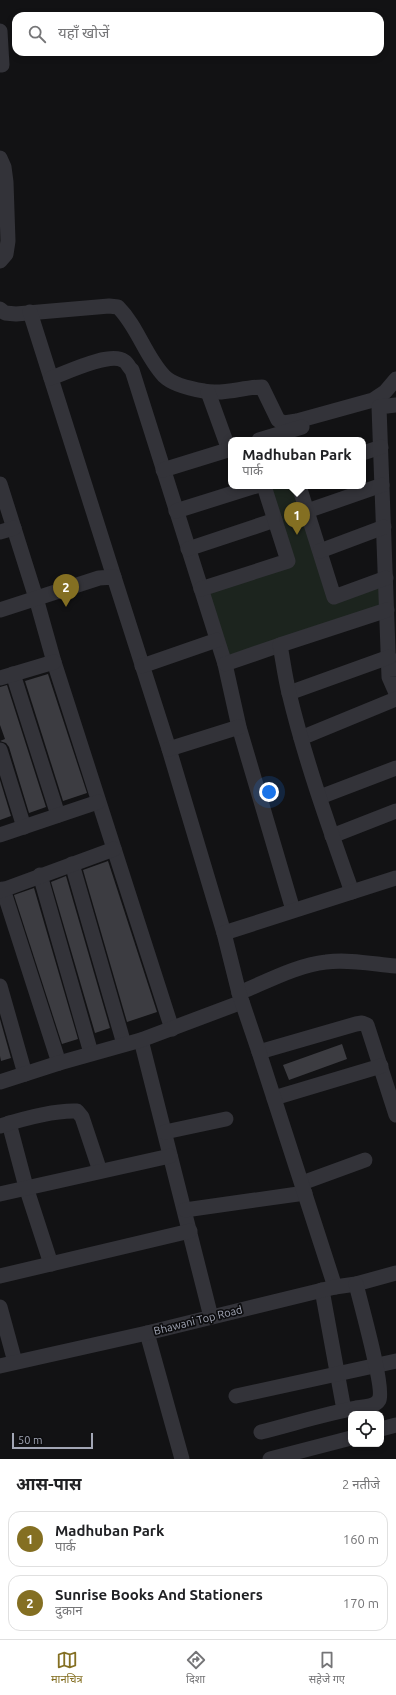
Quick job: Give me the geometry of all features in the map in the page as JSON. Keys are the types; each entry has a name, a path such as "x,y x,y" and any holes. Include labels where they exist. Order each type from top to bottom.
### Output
{"street":[{"path":"0,31 2,64 0,65"},
{"path":"0,158 4,166 6,182 8,241 6,254 0,261"},
{"path":"0,309 5,313 16,314 109,306 118,307 134,326 153,361 165,377 178,384 208,392 262,387 278,420 284,423 297,421 373,400 385,392 396,379"},
{"path":"30,312 169,750 224,933 241,998 304,1188 328,1288 338,1374 344,1410"},
{"path":"51,378 103,359 114,358 124,360 132,370 225,664 239,727 293,910"},
{"path":"208,392 228,445"},
{"path":"283,436 379,407 396,405"},
{"path":"379,407 389,677 396,693"},
{"path":"366,452 381,447"},
{"path":"163,470 228,451"},
{"path":"0,484 7,530 36,598 54,662 98,802 172,1029"},
{"path":"307,511 382,485"},
{"path":"176,511 246,489"},
{"path":"201,589 288,561 265,489"},
{"path":"300,489 334,597 386,578"},
{"path":"188,549 275,520"},
{"path":"320,551 384,527"},
{"path":"0,610 99,578 114,577"},
{"path":"225,664 387,610"},
{"path":"142,666 217,640"},
{"path":"280,645 289,693 301,738 332,836 352,892"},
{"path":"289,693 388,657"},
{"path":"54,662 6,676 58,815"},
{"path":"301,738 396,699"},
{"path":"169,750 239,727"},
{"path":"0,750 24,827"},
{"path":"320,797 396,768"},
{"path":"0,835 98,802"},
{"path":"332,836 396,811"},
{"path":"59,1063 2,890 114,849"},
{"path":"72,864 124,1044"},
{"path":"40,875 91,1053"},
{"path":"224,933 396,878"},
{"path":"0,1082 91,1053 141,1040 172,1029 241,998 301,968 326,962 351,962 396,966"},
{"path":"0,986 3,1009 25,1074"},
{"path":"260,1052 362,1023 367,1025 395,1105"},
{"path":"141,1040 211,1317"},
{"path":"274,1098 381,1066"},
{"path":"51,1264 4,1125 69,1111 78,1111 82,1118 100,1171"},
{"path":"165,1132 226,1118"},
{"path":"0,1194 170,1156"},
{"path":"185,1210 304,1188 365,1160"},
{"path":"0,1276 190,1231"},
{"name":"Bhawani Top Road","path":"7,1364 211,1317 328,1288 356,1284 396,1273"},
{"path":"261,1432 344,1410 374,1405 378,1401 380,1396 376,1366 356,1284"},
{"path":"0,1307 7,1364"},
{"path":"146,1332 182,1459"},
{"path":"236,1396 396,1361"},
{"path":"384,1429 396,1425"},
{"path":"270,1459 348,1439"}],"shaded area":[{"path":"265,489 300,489 334,597 386,578 387,610 225,664 201,589 288,561"}],"building":[{"path":"48,674 87,793 63,801 25,681"},
{"path":"7,685 46,807 29,813 9,747 6,743 0,741 5,739 0,725 0,687"},
{"path":"0,780 11,816 0,820"},
{"path":"108,861 157,1012 127,1022 83,870"},
{"path":"66,876 110,1028 95,1033 51,882"},
{"path":"34,888 78,1039 62,1044 14,895"},
{"path":"0,1019 11,1058 1,1061 0,1056"},
{"path":"342,1044 347,1059 289,1080 283,1065"}],"place":[{"name":"Madhuban Park","path":"297,535"},
{"name":"Sunrise Books And Stationers","path":"66,607"}]}
